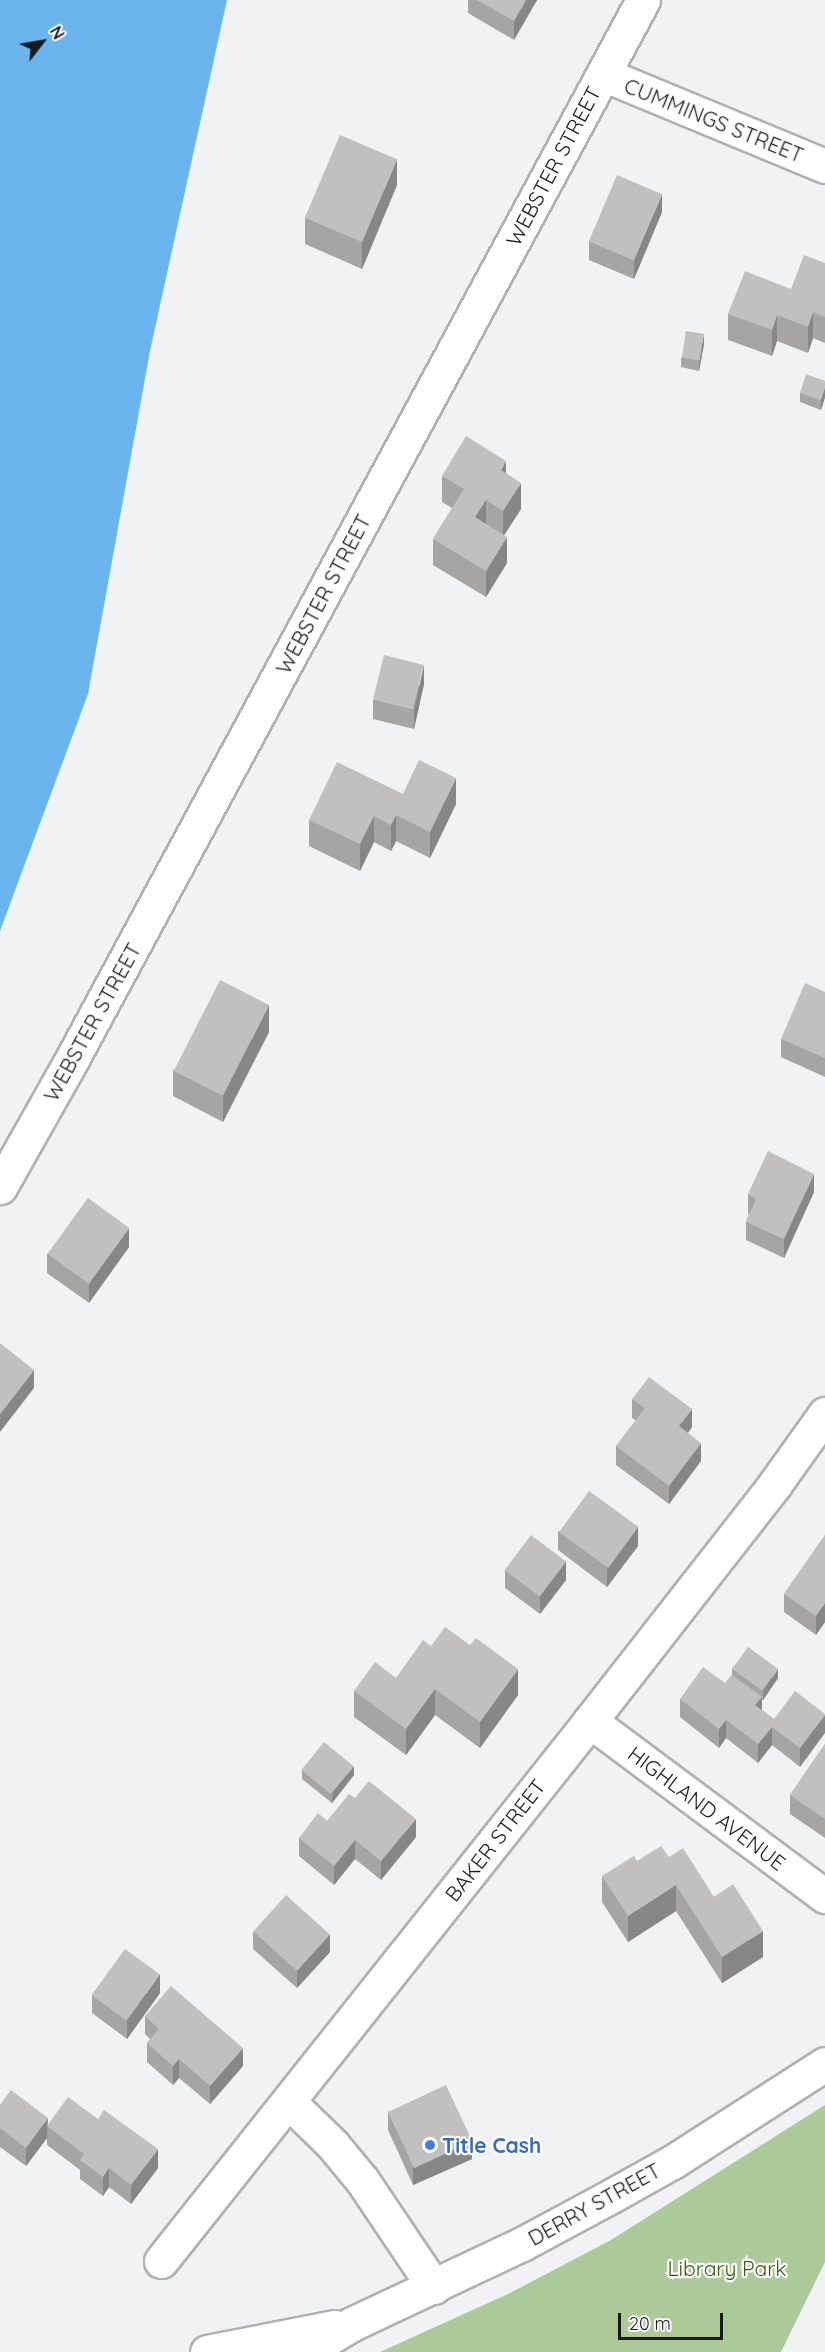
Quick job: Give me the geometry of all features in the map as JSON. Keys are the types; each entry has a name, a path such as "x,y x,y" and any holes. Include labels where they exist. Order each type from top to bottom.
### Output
{"street":[{"name":"WEBSTER STREET","path":"0,1187 71,1061 643,0"},
{"name":"CUMMINGS STREET","path":"603,74 825,166"},
{"name":"BAKER STREET","path":"161,2261 590,1721 775,1484 825,1414"},
{"name":"HIGHLAND AVENUE","path":"590,1721 825,1896"},
{"name":"DERRY STREET","path":"306,2352 352,2324 522,2244 674,2161 825,2064"},
{"path":"289,2102 333,2145 362,2180 434,2287"},
{"name":"DERRY STREET","path":"207,2352 352,2324"}],"green space":[{"name":"Library Park","path":"825,2105 825,2262 781,2352 380,2352 510,2293 611,2240"}],"water":[{"path":"0,0 227,0 150,351 88,694 0,931"}],"building":[{"path":"477,0 526,0 514,21"},
{"path":"340,135 397,159 362,242 305,218"},
{"path":"617,175 662,194 634,260 589,241"},
{"path":"804,255 825,263 825,317 813,312 808,327 777,315 772,330 728,314 745,271 791,289"},
{"path":"686,331 704,334 700,360 682,358"},
{"path":"806,374 825,381 821,400 800,393"},
{"path":"466,436 506,461 501,470 521,483 503,511 486,500 475,517 507,537 486,571 433,539 464,489 442,476"},
{"path":"384,655 424,665 413,710 373,700"},
{"path":"419,760 456,778 430,832 396,815 391,825 374,816 360,844 309,820 337,762 403,794"},
{"path":"220,980 269,1005 223,1096 174,1071"},
{"path":"805,983 825,992 825,1058 781,1039"},
{"path":"768,1151 814,1174 784,1239 746,1222 756,1199 748,1194"},
{"path":"88,1198 129,1228 89,1284 47,1254"},
{"path":"0,1343 34,1370 0,1414"},
{"path":"649,1377 692,1409 679,1426 701,1443 669,1486 616,1446 645,1408 632,1399"},
{"path":"589,1491 638,1527 608,1568 559,1532"},
{"path":"531,1535 566,1561 540,1597 505,1570"},
{"path":"825,1535 825,1603 816,1616 784,1594"},
{"path":"445,1627 470,1645 476,1638 518,1669 480,1722 435,1689 406,1729 354,1691 375,1662 396,1678 423,1640 431,1646"},
{"path":"748,1647 778,1669 762,1691 732,1669"},
{"path":"703,1667 725,1683 732,1675 762,1697 755,1705 774,1719 795,1691 825,1715 800,1748 772,1727 758,1744 726,1720 719,1729 680,1699"},
{"path":"324,1742 354,1766 331,1794 301,1770"},
{"path":"825,1744 825,1819 790,1795"},
{"path":"369,1781 416,1819 381,1861 355,1840 334,1866 299,1838 318,1813 327,1821 349,1794 355,1798"},
{"path":"661,1846 669,1857 683,1848 714,1897 733,1884 763,1931 722,1957 676,1885 628,1916 602,1876 634,1856 637,1861"},
{"path":"286,1895 330,1934 297,1971 253,1931"},
{"path":"125,1949 160,1974 126,2020 91,1995"},
{"path":"171,1986 243,2048 210,2086 179,2059 173,2066 147,2043 159,2029 145,2016"},
{"name":"Title Cash","path":"446,2085 472,2141 414,2168 388,2112"},
{"path":"11,2090 48,2118 26,2148 0,2128 0,2105"},
{"path":"68,2097 98,2119 104,2110 158,2149 131,2185 109,2168 103,2177 80,2160 84,2154 47,2126"}],"place":[{"name":"Title Cash","path":"430,2145"}]}
